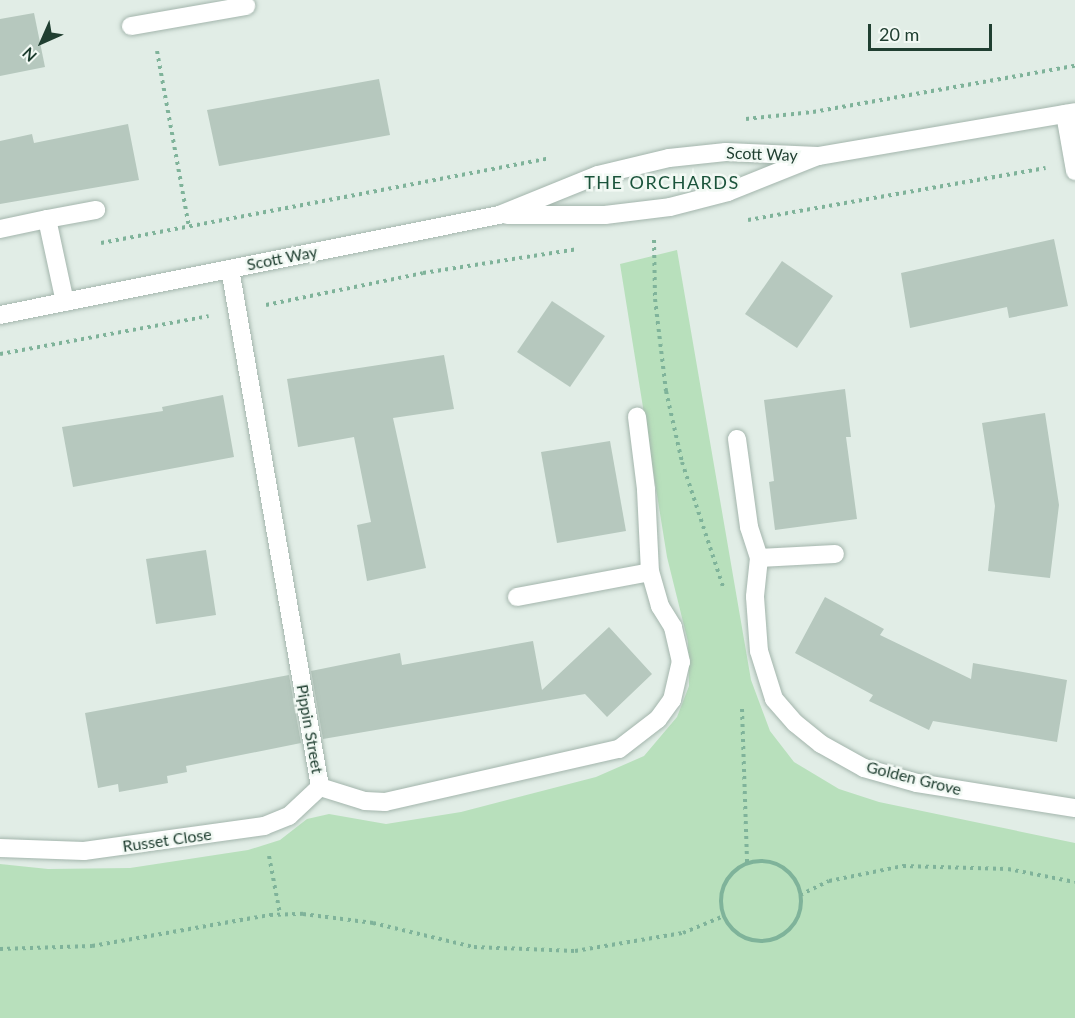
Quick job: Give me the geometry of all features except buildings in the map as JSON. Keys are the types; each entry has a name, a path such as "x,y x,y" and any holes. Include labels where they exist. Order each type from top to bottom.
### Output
{"street":[{"path":"132,26 152,22 181,8 246,6"},
{"path":"1070,113 1074,167"},
{"name":"Scott Way","path":"499,215 605,215 670,207 728,192 818,156 1070,113"},
{"name":"Scott Way","path":"0,315 499,215 598,176 669,158 726,152 818,156"},
{"path":"0,229 96,210"},
{"path":"47,219 65,302"},
{"name":"Pippin Street","path":"230,269 320,787 365,801 385,802 619,749 640,736 672,700 681,662 674,627 660,606 650,572 646,489 637,417"},
{"name":"Golden Grove","path":"737,439 749,527 759,558 755,597 759,651 774,699 795,723 821,744 864,768 916,783 1075,808"},
{"path":"759,558 835,554"},
{"path":"517,597 650,572"},
{"name":"Russet Close","path":"0,848 84,851 264,826 290,816 320,787"}],"path":[{"path":"152,22 189,227"},
{"path":"738,120 813,112 1075,66"},
{"path":"55,252 553,158"},
{"path":"735,222 1074,167"},
{"path":"642,238 665,235"},
{"path":"654,237 655,299 666,391 682,462 727,600"},
{"path":"0,354 423,273 585,248"},
{"path":"742,697 747,863"},
{"path":"264,826 280,914"},
{"path":"766,861 778,865 793,877 800,895 796,921 776,938 749,939 737,932 724,916 721,897 724,884 732,872 747,863 766,861"},
{"path":"800,895 829,881 903,866 1008,870 1075,882"},
{"path":"0,949 92,946 280,914 340,917 474,947 526,952 574,951 683,933 724,916"}],"green space":[{"path":"677,250 751,680 770,731 794,762 839,789 879,802 1075,843 1075,1018 0,1018 0,864 48,869 130,868 248,850 280,840 307,819 329,814 386,824 461,812 596,777 644,756 677,717 689,686 688,642 667,557 620,264"}],"district":[{"name":"THE ORCHARDS","path":"662,182"}]}
